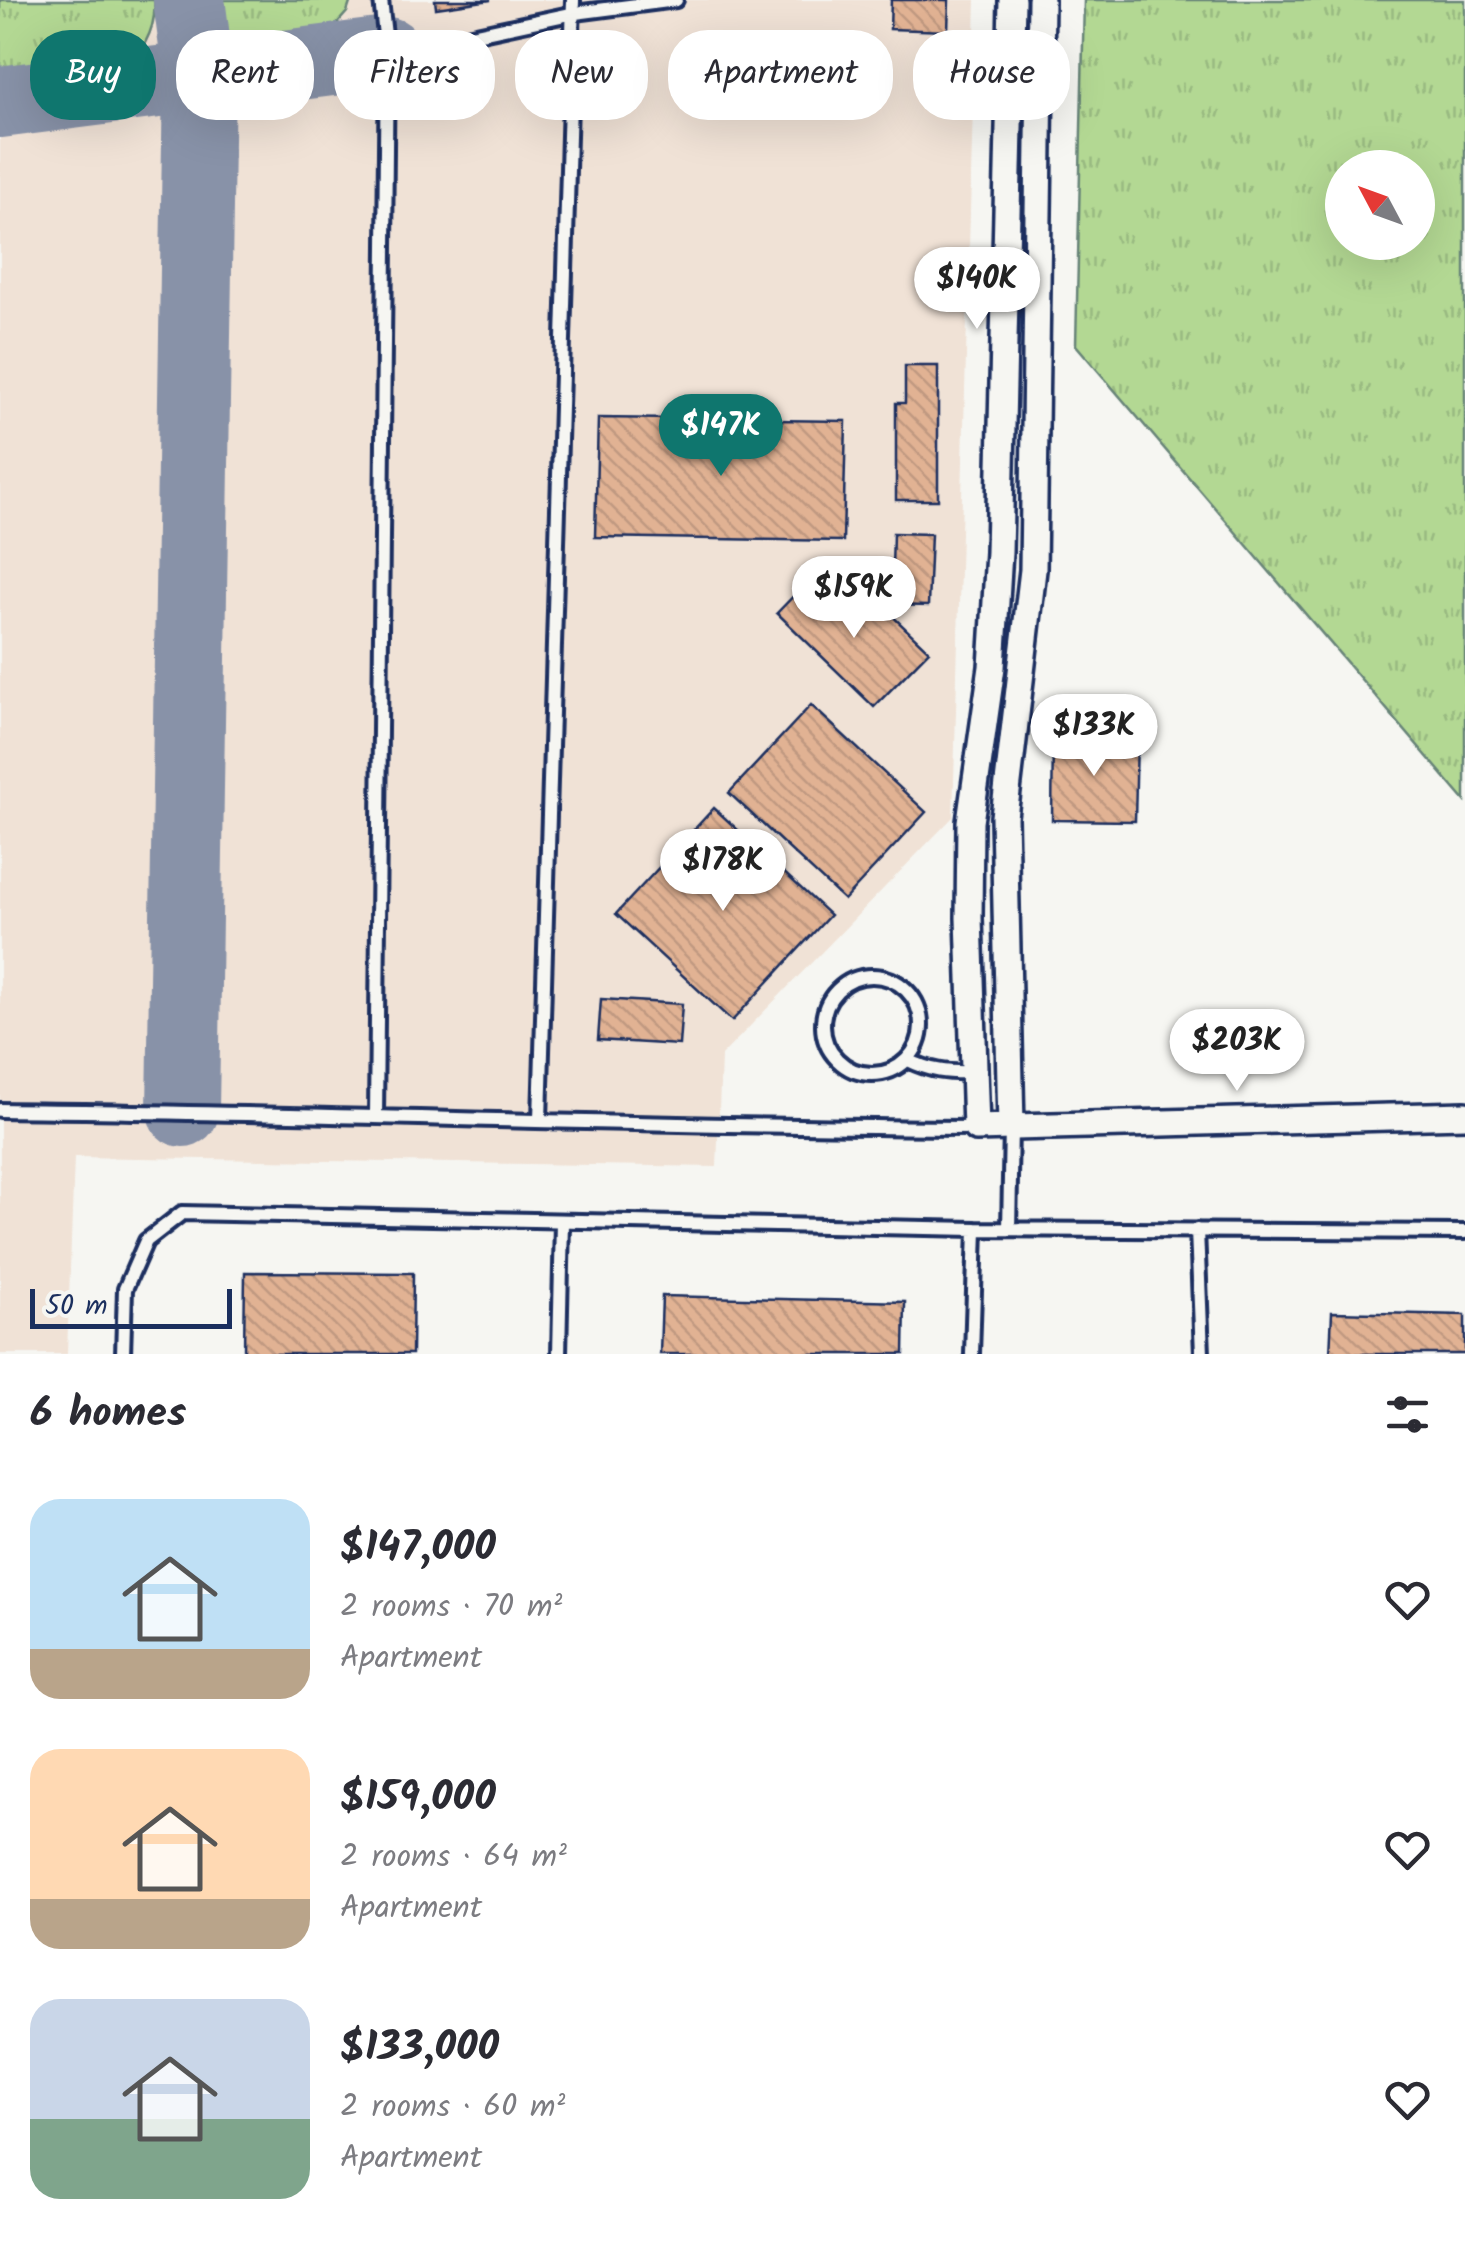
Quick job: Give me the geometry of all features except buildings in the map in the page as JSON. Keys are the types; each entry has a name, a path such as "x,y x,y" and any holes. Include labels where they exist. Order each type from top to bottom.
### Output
{"street":[{"path":"1012,0 1000,534 992,667 970,822 976,1128 1465,1115"},
{"path":"1011,1128 1004,817 1032,570 1035,502 1040,0"},
{"path":"992,667 1022,667"}],"lane":[{"path":"382,0 385,30"},
{"path":"476,30 574,6 676,0"},
{"path":"540,1120 574,6"},
{"path":"376,1116 386,120"},
{"path":"869,975 893,978 912,994 922,1016 920,1039 908,1060 887,1073 863,1074 841,1064 826,1046 822,1022 829,999 846,982 869,975"},
{"path":"908,1060 948,1074 972,1072"},
{"path":"0,1110 718,1127 976,1128"},
{"path":"1009,1229 1011,1128"},
{"path":"123,1354 125,1289 146,1241 182,1214 976,1229 1465,1232"},
{"path":"559,1354 562,1222"},
{"path":"972,1354 976,1229"},
{"path":"1197,1230 1202,1354"}],"shaded area":[{"path":"0,0 976,0 975,30 913,30 913,120 973,120 953,817 721,1056 717,1167 74,1157 67,1354 0,1354"}],"green space":[{"path":"0,0 154,0 151,30 30,30 30,80 0,83"},
{"path":"208,0 351,0 347,12 314,47 314,30 224,30 212,19"},
{"path":"1084,0 1465,0 1465,801 1076,345"}],"taxiway":[{"path":"183,1111 199,76 189,0"},
{"path":"0,102 334,60"}]}
